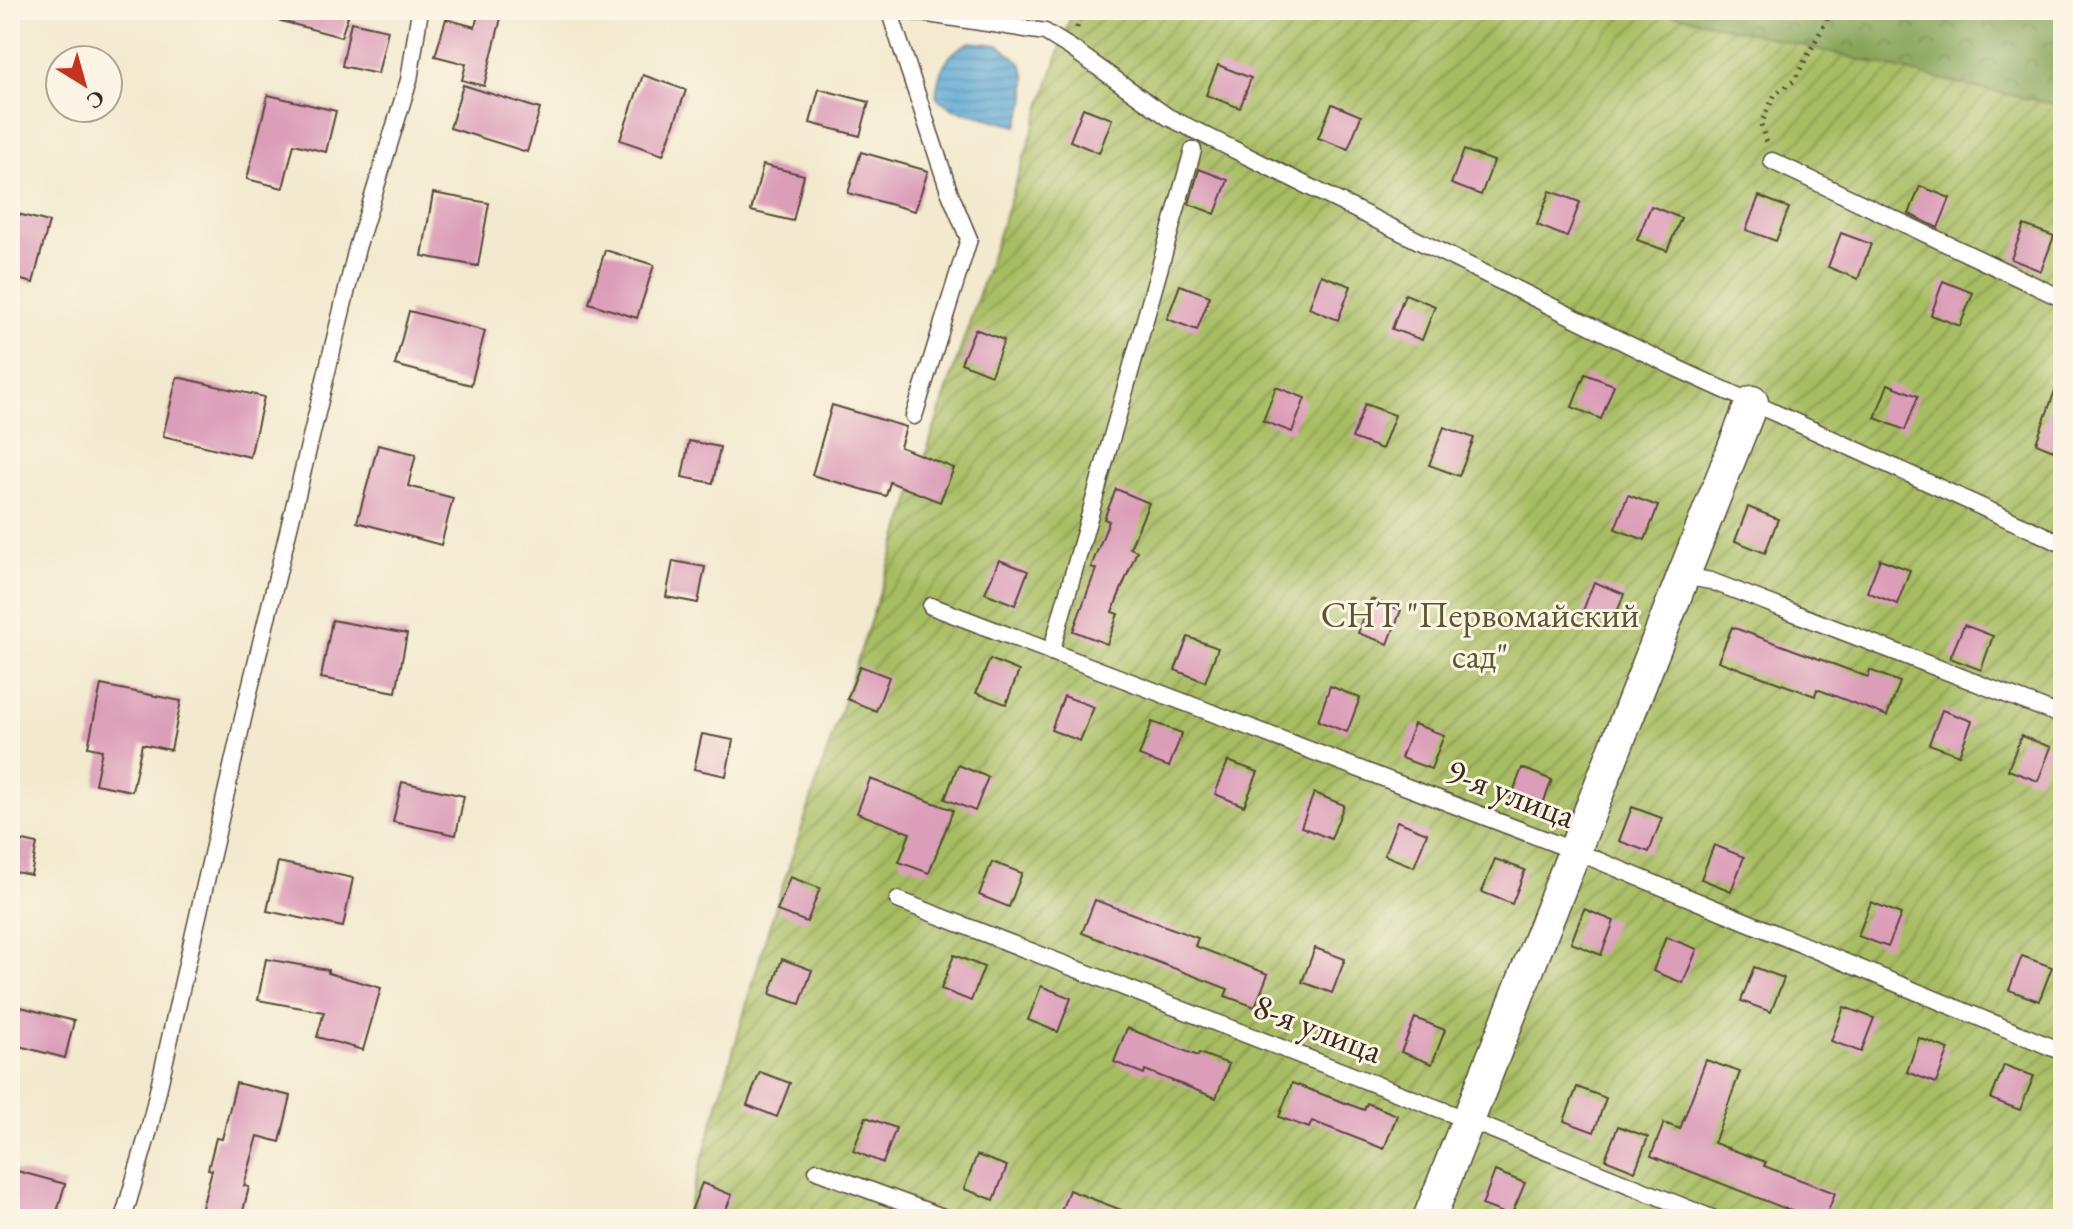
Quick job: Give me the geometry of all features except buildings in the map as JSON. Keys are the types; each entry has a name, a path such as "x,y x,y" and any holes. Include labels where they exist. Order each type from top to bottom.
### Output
{"street":[{"path":"1429,1219 1752,402"}],"lane":[{"path":"123,1219 149,1130 250,688 353,263 409,80 420,10"},
{"path":"889,10 949,191 969,239 914,416"},
{"path":"902,10 1045,32 1168,117 1674,367 2063,544"},
{"path":"1051,652 1193,150"},
{"path":"1772,161 2063,299"},
{"path":"1683,576 1711,581 2063,716"},
{"name":"9-я улица","path":"931,606 1575,851 2063,1052"},
{"name":"8-я улица","path":"898,900 1468,1120 1714,1219"},
{"path":"817,1171 948,1219"}],"path":[{"path":"1772,161 1761,124 1775,94 1794,81 1832,10"}],"green space":[{"name":"СНТ \"Первомайский сад\"","path":"1073,10 1656,10 2063,106 2063,1219 685,1219 768,930"},
{"path":"1537,10 2063,10 2063,131"}],"water":[{"path":"971,42 999,45 1021,63 1026,78 1026,100 1017,126 953,109 936,97 939,79 949,57"}]}
